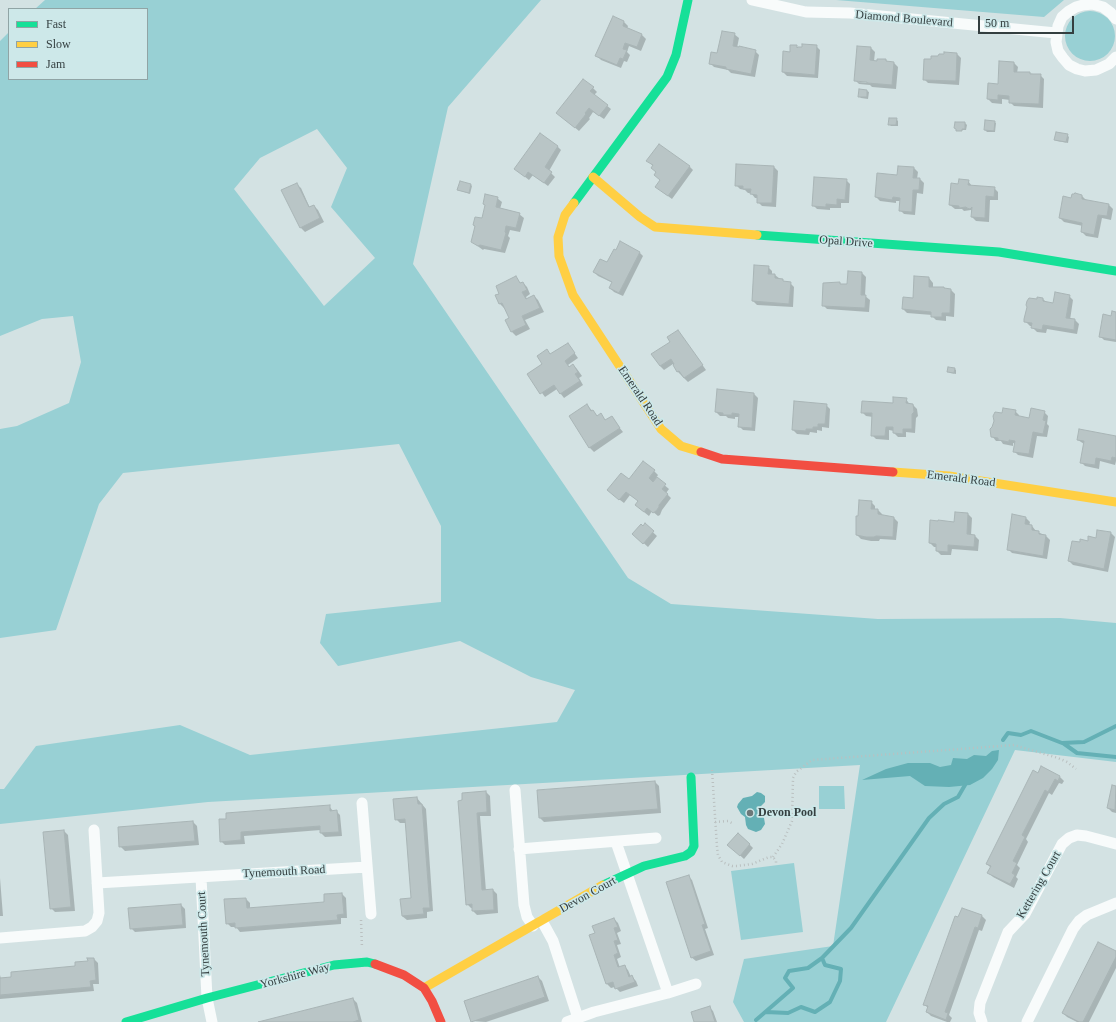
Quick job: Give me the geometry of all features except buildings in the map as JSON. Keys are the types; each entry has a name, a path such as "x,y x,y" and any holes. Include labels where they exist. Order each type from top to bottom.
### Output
{"street":[{"name":"Emerald Road","path":"688,0 676,55 667,77 566,214 558,238 559,256 573,294 661,428 681,446 722,459 949,476 1116,502"},
{"name":"Diamond Boulevard","path":"752,0 806,12 850,13 1056,33"},
{"path":"1116,19 1103,7 1092,4 1083,5 1069,11 1062,17 1056,33 1058,51 1069,65 1077,69 1085,71 1096,70 1109,64 1116,57"},
{"name":"Opal Drive","path":"593,177 640,216 655,226 669,229 999,252 1116,271"},
{"name":"Devon Court","path":"424,988 626,873 644,866 685,856 691,852 694,846 691,777"},
{"path":"516,790 519,849 526,917 537,924 553,941 578,1018"},
{"path":"362,803 371,914"},
{"path":"0,938 85,931 92,927 97,921 99,913 94,830"},
{"name":"Kettering Court","path":"982,1022 979,1013 980,1003 1008,932 1026,914 1062,844 1069,838 1077,835 1116,844"},
{"path":"519,849 656,838"},
{"path":"616,842 668,993"},
{"name":"Tynemouth Road","path":"201,877 367,867"},
{"name":"Tynemouth Court","path":"97,883 201,877 207,998 212,1022"},
{"path":"1027,1022 1073,929 1079,921 1087,915 1116,903"},
{"name":"Yorkshire Way","path":"126,1022 207,998 334,965 367,962 404,975 424,988 432,1001 440,1022"},
{"path":"567,1022 594,1012 668,993 696,984"}],"path":[{"path":"712,770 718,855 722,862 737,866 752,864 772,856 782,844 792,821 794,778 796,772 812,760 1014,745 1058,758 1067,762 1076,769"},
{"path":"715,822 728,821 734,824"},
{"path":"772,856 776,861 776,865"},
{"path":"363,951 361,917 371,914"}],"shaded area":[{"path":"45,0 541,0 448,107 413,264 628,578 671,604 878,619 1060,618 1116,623 1116,762 1015,750 886,1022 744,1022 733,1002 744,959 833,946 860,765 208,802 0,824 0,789 4,789 36,746 180,725 250,755 557,722 575,690 531,677 460,641 338,666 320,643 326,614 441,602 441,526 399,444 123,473 99,504 56,630 0,638 0,429 17,426 69,403 81,362 73,316 42,319 0,336 0,41 8,33 8,80 148,80 148,8 36,8","holes":["317,129 347,168 331,207 375,258 324,306 234,189 260,158"]},
{"path":"836,0 1064,0 1044,17"},
{"path":"1090,11 1099,13 1110,22 1115,36 1113,45 1104,56 1090,61 1081,59 1070,50 1065,36 1067,27 1076,16"},
{"path":"999,750 998,760 992,769 983,778 970,785 949,787 925,786 910,776 862,780 886,769 908,763 930,763 940,767 951,765 953,758 967,759 974,755 986,756 992,751"},
{"path":"819,786 844,786 845,809 819,809"},
{"name":"Devon Pool","path":"757,792 765,796 765,802 760,807 758,812 764,818 765,824 761,830 756,832 748,829 745,817 741,814 737,807 743,798 752,796"},
{"path":"794,863 803,932 741,940 731,871"}],"waterway":[{"path":"1003,740 1008,733 1021,735 1031,731 1062,743 1084,742 1116,726"},
{"path":"1063,743 1077,753 1116,757"},
{"path":"756,1020 793,988 785,978 789,971 808,968 822,958 851,928 929,818 944,804 958,797 965,785"},
{"path":"766,1012 788,1013 801,1007 815,1012 830,1002 840,981 841,969 825,965 822,958"}],"traffic: fast":[{"path":"574,203 667,77 676,55 688,0"},
{"path":"757,235 999,252 1116,271"},
{"path":"603,885 644,866 685,856 691,852 694,846 691,777"},
{"path":"126,1022 207,998 334,965 367,962 375,964"}],"traffic: slow":[{"path":"593,177 640,217 655,227 757,235"},
{"path":"574,203 565,215 558,237 559,256 573,295 661,429 681,446 701,452"},
{"path":"893,472 949,476 1116,502"},
{"path":"424,988 603,885"}],"traffic: jam":[{"path":"701,452 722,459 893,472"},
{"path":"375,964 404,975 424,988 432,1001 441,1022"}],"place":[{"name":"Devon Pool","path":"750,813"}]}
